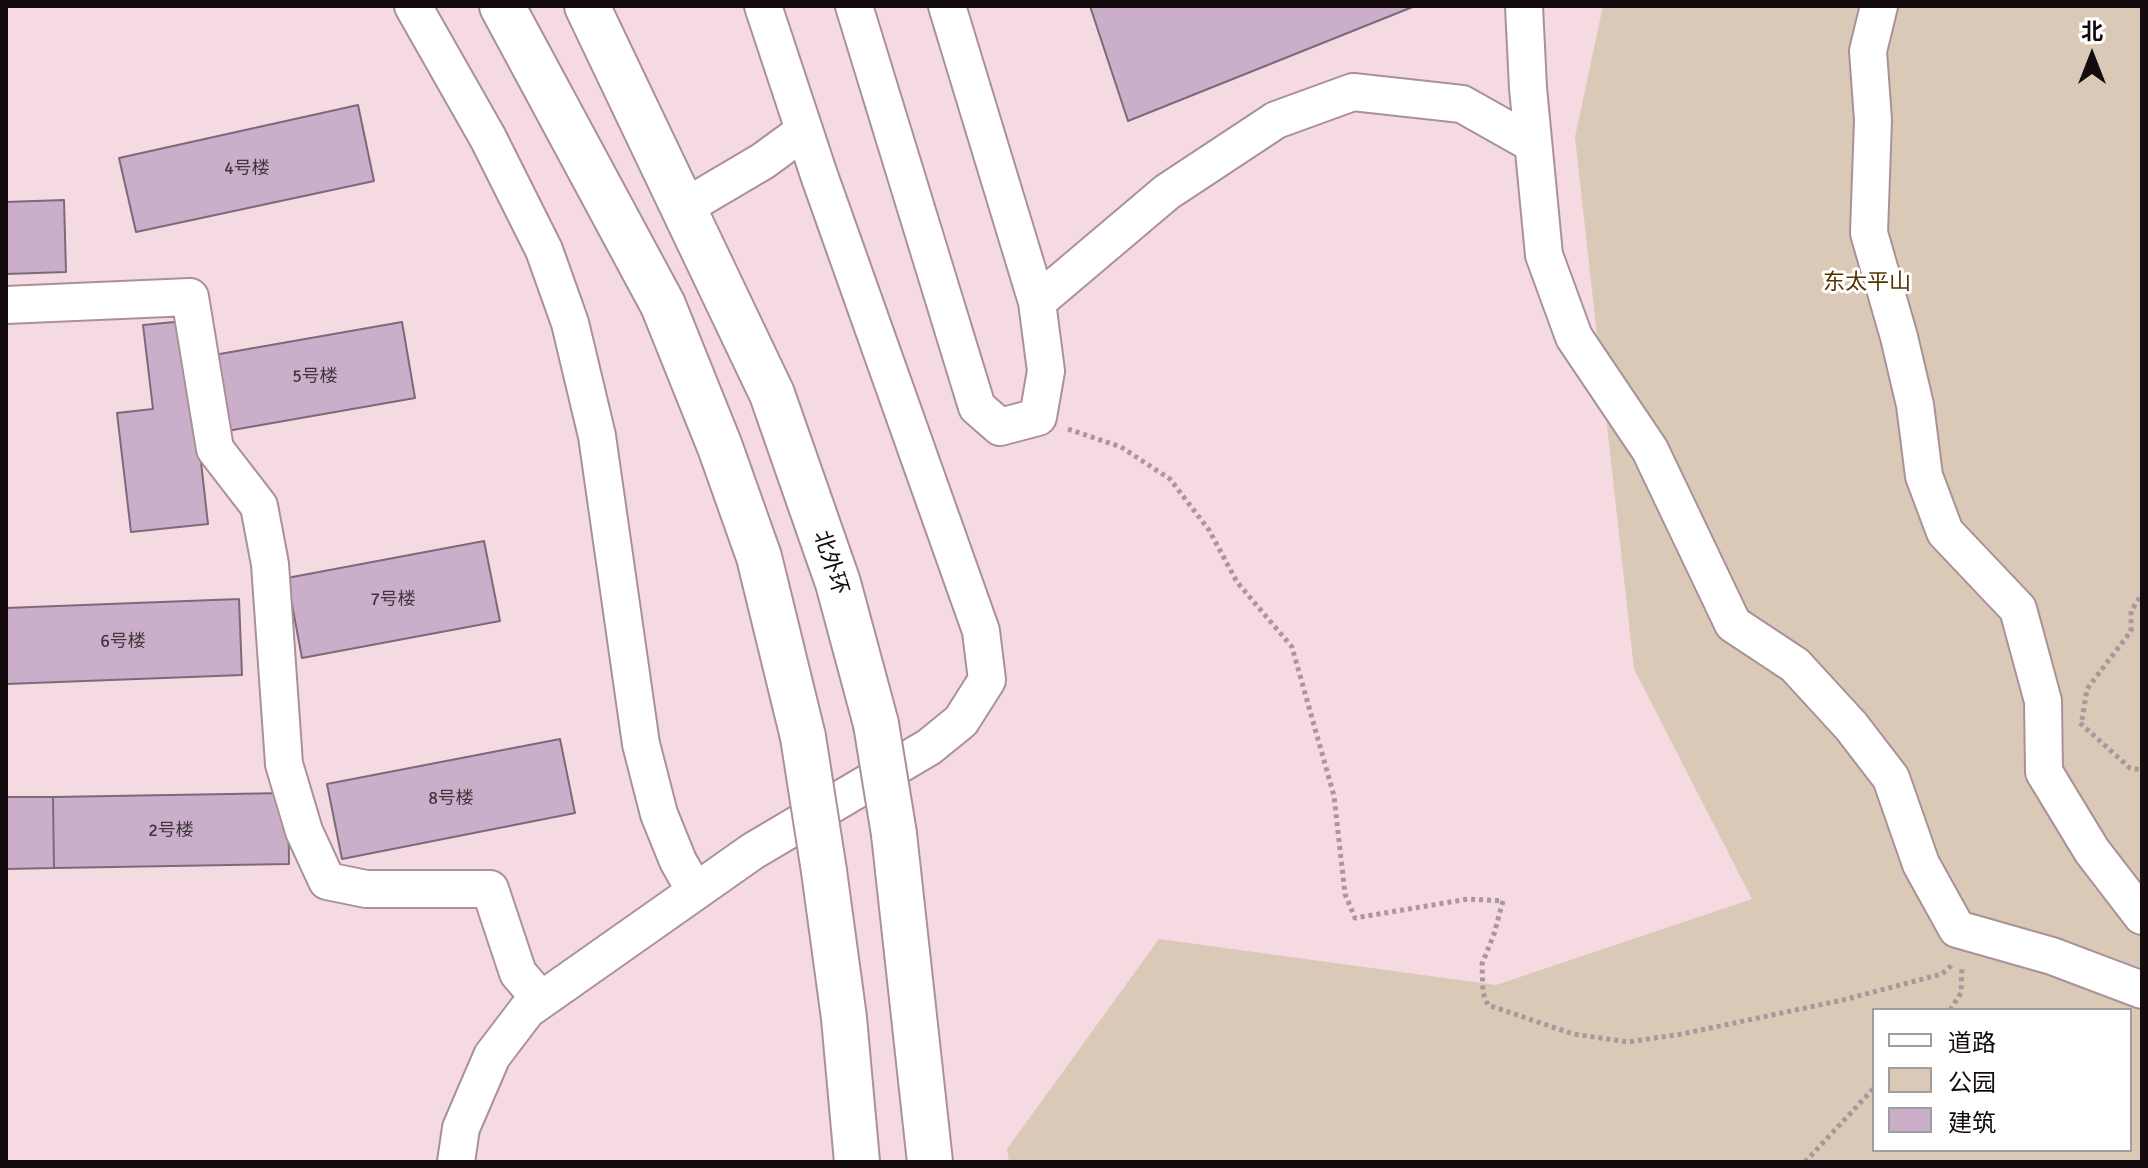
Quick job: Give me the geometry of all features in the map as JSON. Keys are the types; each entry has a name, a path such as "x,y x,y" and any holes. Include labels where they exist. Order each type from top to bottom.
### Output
{"highway":[{"path":"502,6 663,305 720,447 759,557 803,737 844,1018 857,1162"},
{"name":"北外环","path":"587,6 772,394 838,583 876,724 894,834 930,1162"}],"street":[{"path":"413,6 488,138 544,250 570,323 597,436 641,744 659,814 678,861 695,891"},
{"path":"456,1162 461,1128 492,1056 527,1010 753,851 929,747 961,721 987,680 981,631 804,131 763,6"},
{"path":"854,6 977,407 1000,427 1038,417 1046,371 1037,302 947,6"},
{"path":"1524,6 1544,255 1574,337 1650,450 1733,624 1795,665 1851,726 1891,778 1921,864 1957,929 2052,956 2142,990"},
{"path":"1879,6 1868,51 1873,120 1869,233 1915,405 1924,476 1945,532 2018,609 2043,701 2044,772 2092,851 2142,916"},
{"path":"1037,302 1167,192 1251,136 1276,120 1353,92 1462,104 1533,144"},
{"path":"685,207 750,169 804,131"},
{"path":"6,305 190,297 215,449 259,506 270,564 284,764 304,831 327,881 366,889 490,889 518,973 541,1000"}],"path":[{"path":"1029,420 1121,447 1170,479 1209,530 1237,582 1292,647 1334,796 1345,894 1355,918 1468,899 1503,901 1482,964 1483,993 1488,1005 1573,1034 1628,1042 1697,1031 1914,982 1942,974 1962,955"},
{"path":"2081,724 2087,689 2131,631 2131,611 2142,594"},
{"path":"1805,1162 1872,1090"}],"green space":[{"name":"东太平山","path":"1603,6 2142,6 2142,1162 1009,1162 1007,1149 1159,939 1496,985 1752,899 1634,669 1575,137"}],"building":[{"path":"1090,6 1415,6 1128,121"},
{"path":"358,105 374,181 136,232 119,158"},
{"path":"64,200 66,272 6,274 6,202"},
{"path":"185,321 208,524 131,532 117,413 153,409 143,325"},
{"path":"402,322 415,398 227,431 214,355"},
{"path":"484,541 500,621 302,658 287,578"},
{"path":"239,599 242,675 6,684 6,608"},
{"path":"560,739 575,813 342,859 327,784"},
{"path":"288,793 289,864 54,868 53,797"},
{"path":"6,797 53,797 54,868 6,869"}]}
